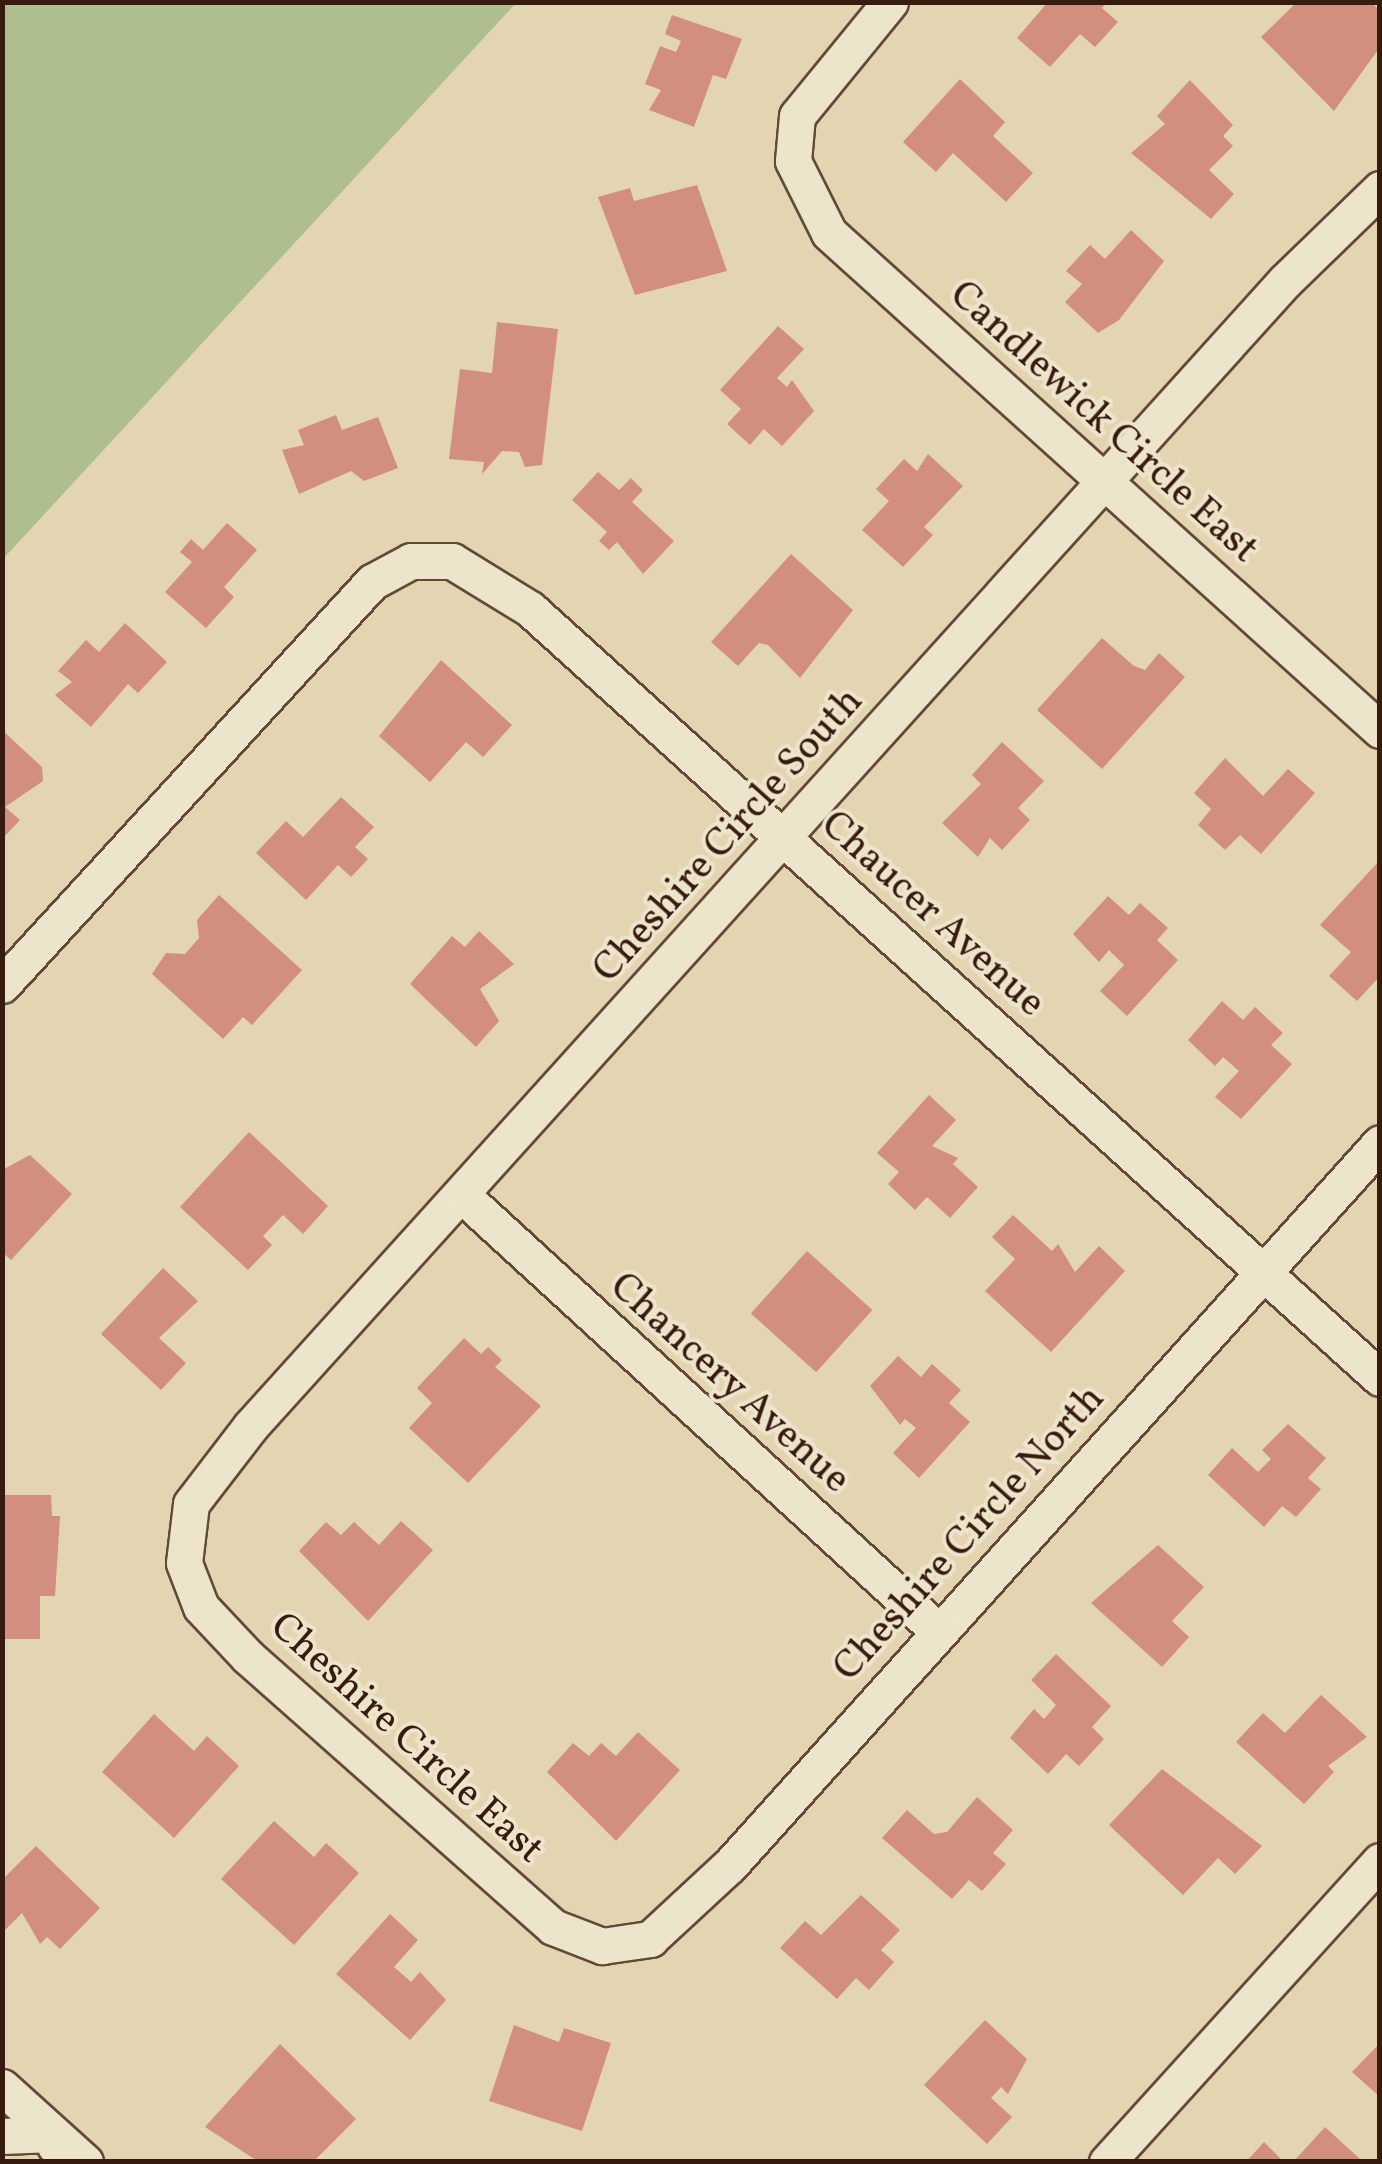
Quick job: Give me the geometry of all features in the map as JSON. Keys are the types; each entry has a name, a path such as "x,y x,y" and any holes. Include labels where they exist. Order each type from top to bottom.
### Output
{"street":[{"name":"Candlewick Circle East","path":"890,2 797,116 793,161 829,233 1380,730"},
{"name":"Cheshire Circle South","path":"184,1563 191,1504 216,1468 1106,484 1284,281 1380,189"},
{"name":"Chaucer Avenue","path":"2,985 372,582 406,564 452,560 494,579 1380,1378"},
{"name":"Cheshire Circle North","path":"602,1946 650,1939 684,1912 1380,1143"},
{"name":"Chancery Avenue","path":"464,1197 939,1632"},
{"name":"Cheshire Circle East","path":"184,1563 201,1607 248,1657 553,1927 602,1946"},
{"path":"1107,2162 1380,1861"},
{"path":"2,2087 55,2148"},
{"path":"2,2136 55,2148 85,2162"}],"green space":[{"path":"2,3 516,3 3,559"}],"building":[{"path":"1048,2 1107,2 1102,8 1118,22 1095,47 1080,34 1050,67 1017,38"},
{"path":"1297,2 1371,2 1380,11 1380,47 1334,111 1261,37"},
{"path":"672,15 742,39 726,79 713,75 694,127 649,110 661,90 645,84 660,46 676,52 681,41 665,34"},
{"path":"960,79 1005,122 993,136 1033,173 1006,202 953,153 936,172 903,142"},
{"path":"1190,80 1233,125 1223,136 1233,146 1209,170 1234,194 1211,219 1131,153 1165,124 1157,116"},
{"path":"697,185 727,271 635,295 598,197 630,188 634,201"},
{"path":"1131,230 1164,261 1119,320 1098,333 1065,302 1082,284 1066,271 1090,245 1105,259"},
{"path":"497,322 558,329 542,465 525,467 519,452 502,451 482,474 484,462 449,459 460,369 492,373"},
{"path":"778,326 804,349 777,378 787,387 792,380 814,411 782,446 764,429 750,445 727,424 741,409 720,390"},
{"path":"336,415 342,430 378,417 398,468 364,481 351,471 299,494 282,450 304,445 298,430"},
{"path":"928,454 963,486 924,527 933,535 903,567 862,530 889,501 876,489 904,459 917,471"},
{"path":"598,472 619,490 631,478 643,490 632,502 674,541 643,574 617,542 609,550 599,541 607,532 572,500"},
{"path":"227,523 257,550 224,587 234,597 206,628 165,592 192,562 180,552 191,539 203,550"},
{"path":"791,554 853,610 800,678 768,645 759,643 738,666 711,642"},
{"path":"125,623 167,662 138,693 128,684 91,727 55,695 72,682 58,671 86,640 99,652"},
{"path":"1102,638 1134,666 1145,670 1159,653 1185,677 1102,769 1037,710"},
{"path":"441,660 512,725 483,757 466,742 430,782 379,736"},
{"path":"2,730 42,767 43,781 5,807 20,820 2,839"},
{"path":"1002,742 1044,781 1018,808 1030,820 1002,850 990,838 978,857 942,823 981,784 972,775"},
{"path":"1225,758 1263,796 1288,769 1315,793 1261,854 1240,835 1225,850 1198,825 1211,809 1194,793"},
{"path":"341,797 374,827 355,847 368,859 351,877 338,865 306,900 256,853 286,821 303,837"},
{"path":"1380,860 1380,976 1357,1001 1329,976 1351,952 1320,925"},
{"path":"219,895 302,970 252,1025 243,1017 223,1039 152,974 166,953 185,954 199,938 197,920"},
{"path":"1108,896 1129,915 1140,903 1168,928 1157,940 1178,960 1127,1016 1100,991 1124,965 1109,950 1099,962 1073,934"},
{"path":"479,931 514,964 480,989 499,1021 476,1047 410,984 452,936 465,947"},
{"path":"1222,1001 1243,1020 1255,1007 1283,1033 1271,1045 1292,1064 1241,1119 1215,1097 1239,1071 1223,1057 1215,1066 1188,1040"},
{"path":"929,1095 956,1120 932,1146 958,1158 953,1164 978,1187 950,1218 927,1197 915,1210 888,1184 899,1172 877,1153"},
{"path":"249,1132 328,1206 303,1234 283,1215 263,1236 272,1245 248,1270 180,1207"},
{"path":"30,1155 72,1194 11,1260 2,1252 2,1170"},
{"path":"1013,1215 1052,1251 1058,1244 1075,1272 1099,1246 1125,1271 1051,1352 985,1291 1015,1259 992,1237"},
{"path":"807,1251 872,1310 816,1372 751,1313"},
{"path":"163,1268 198,1301 159,1338 186,1363 161,1390 101,1334"},
{"path":"464,1338 481,1354 488,1347 502,1360 495,1367 541,1406 468,1483 409,1428 432,1403 417,1388"},
{"path":"898,1356 921,1377 932,1364 961,1390 949,1403 970,1422 919,1478 893,1453 916,1428 905,1419 900,1425 870,1386"},
{"path":"1288,1424 1326,1458 1308,1478 1321,1489 1296,1517 1282,1506 1264,1527 1208,1475 1232,1448 1258,1472 1271,1459 1262,1450"},
{"path":"2,1495 51,1495 52,1516 60,1516 55,1596 40,1596 40,1639 4,1639"},
{"path":"401,1521 433,1550 368,1621 299,1551 326,1522 341,1535 354,1522 379,1545"},
{"path":"1158,1545 1204,1587 1172,1621 1189,1637 1162,1667 1091,1603"},
{"path":"1056,1654 1111,1706 1092,1727 1104,1739 1079,1766 1066,1754 1048,1774 1010,1738 1034,1709 1044,1719 1056,1705 1031,1680"},
{"path":"1321,1695 1367,1737 1328,1766 1334,1772 1304,1804 1236,1742 1263,1713 1285,1733"},
{"path":"154,1714 194,1751 207,1736 239,1766 174,1838 102,1772"},
{"path":"638,1732 680,1770 616,1841 547,1772 573,1743 589,1756 601,1743 616,1756"},
{"path":"1162,1769 1262,1846 1235,1874 1218,1858 1183,1895 1109,1825"},
{"path":"977,1797 1013,1830 993,1853 1006,1864 982,1891 969,1880 952,1899 882,1838 907,1810 934,1834 947,1832"},
{"path":"274,1821 314,1857 326,1843 359,1873 294,1945 221,1879"},
{"path":"36,1846 100,1908 60,1949 47,1937 40,1944 22,1913 2,1933 2,1880"},
{"path":"861,1895 900,1930 881,1950 894,1962 869,1990 856,1978 837,1999 780,1948 805,1921 821,1935"},
{"path":"390,1914 418,1940 394,1967 411,1982 420,1972 446,2000 410,2040 336,1974"},
{"path":"985,2020 1027,2059 1008,2094 1001,2087 991,2098 1012,2117 987,2144 924,2085"},
{"path":"514,2025 559,2042 564,2028 611,2043 582,2131 489,2101"},
{"path":"1380,2043 1380,2097 1352,2072"},
{"path":"280,2044 356,2119 313,2162 259,2162 205,2127"},
{"path":"1325,2127 1360,2159 1358,2162 1293,2162"},
{"path":"1264,2142 1284,2162 1246,2162"}]}
